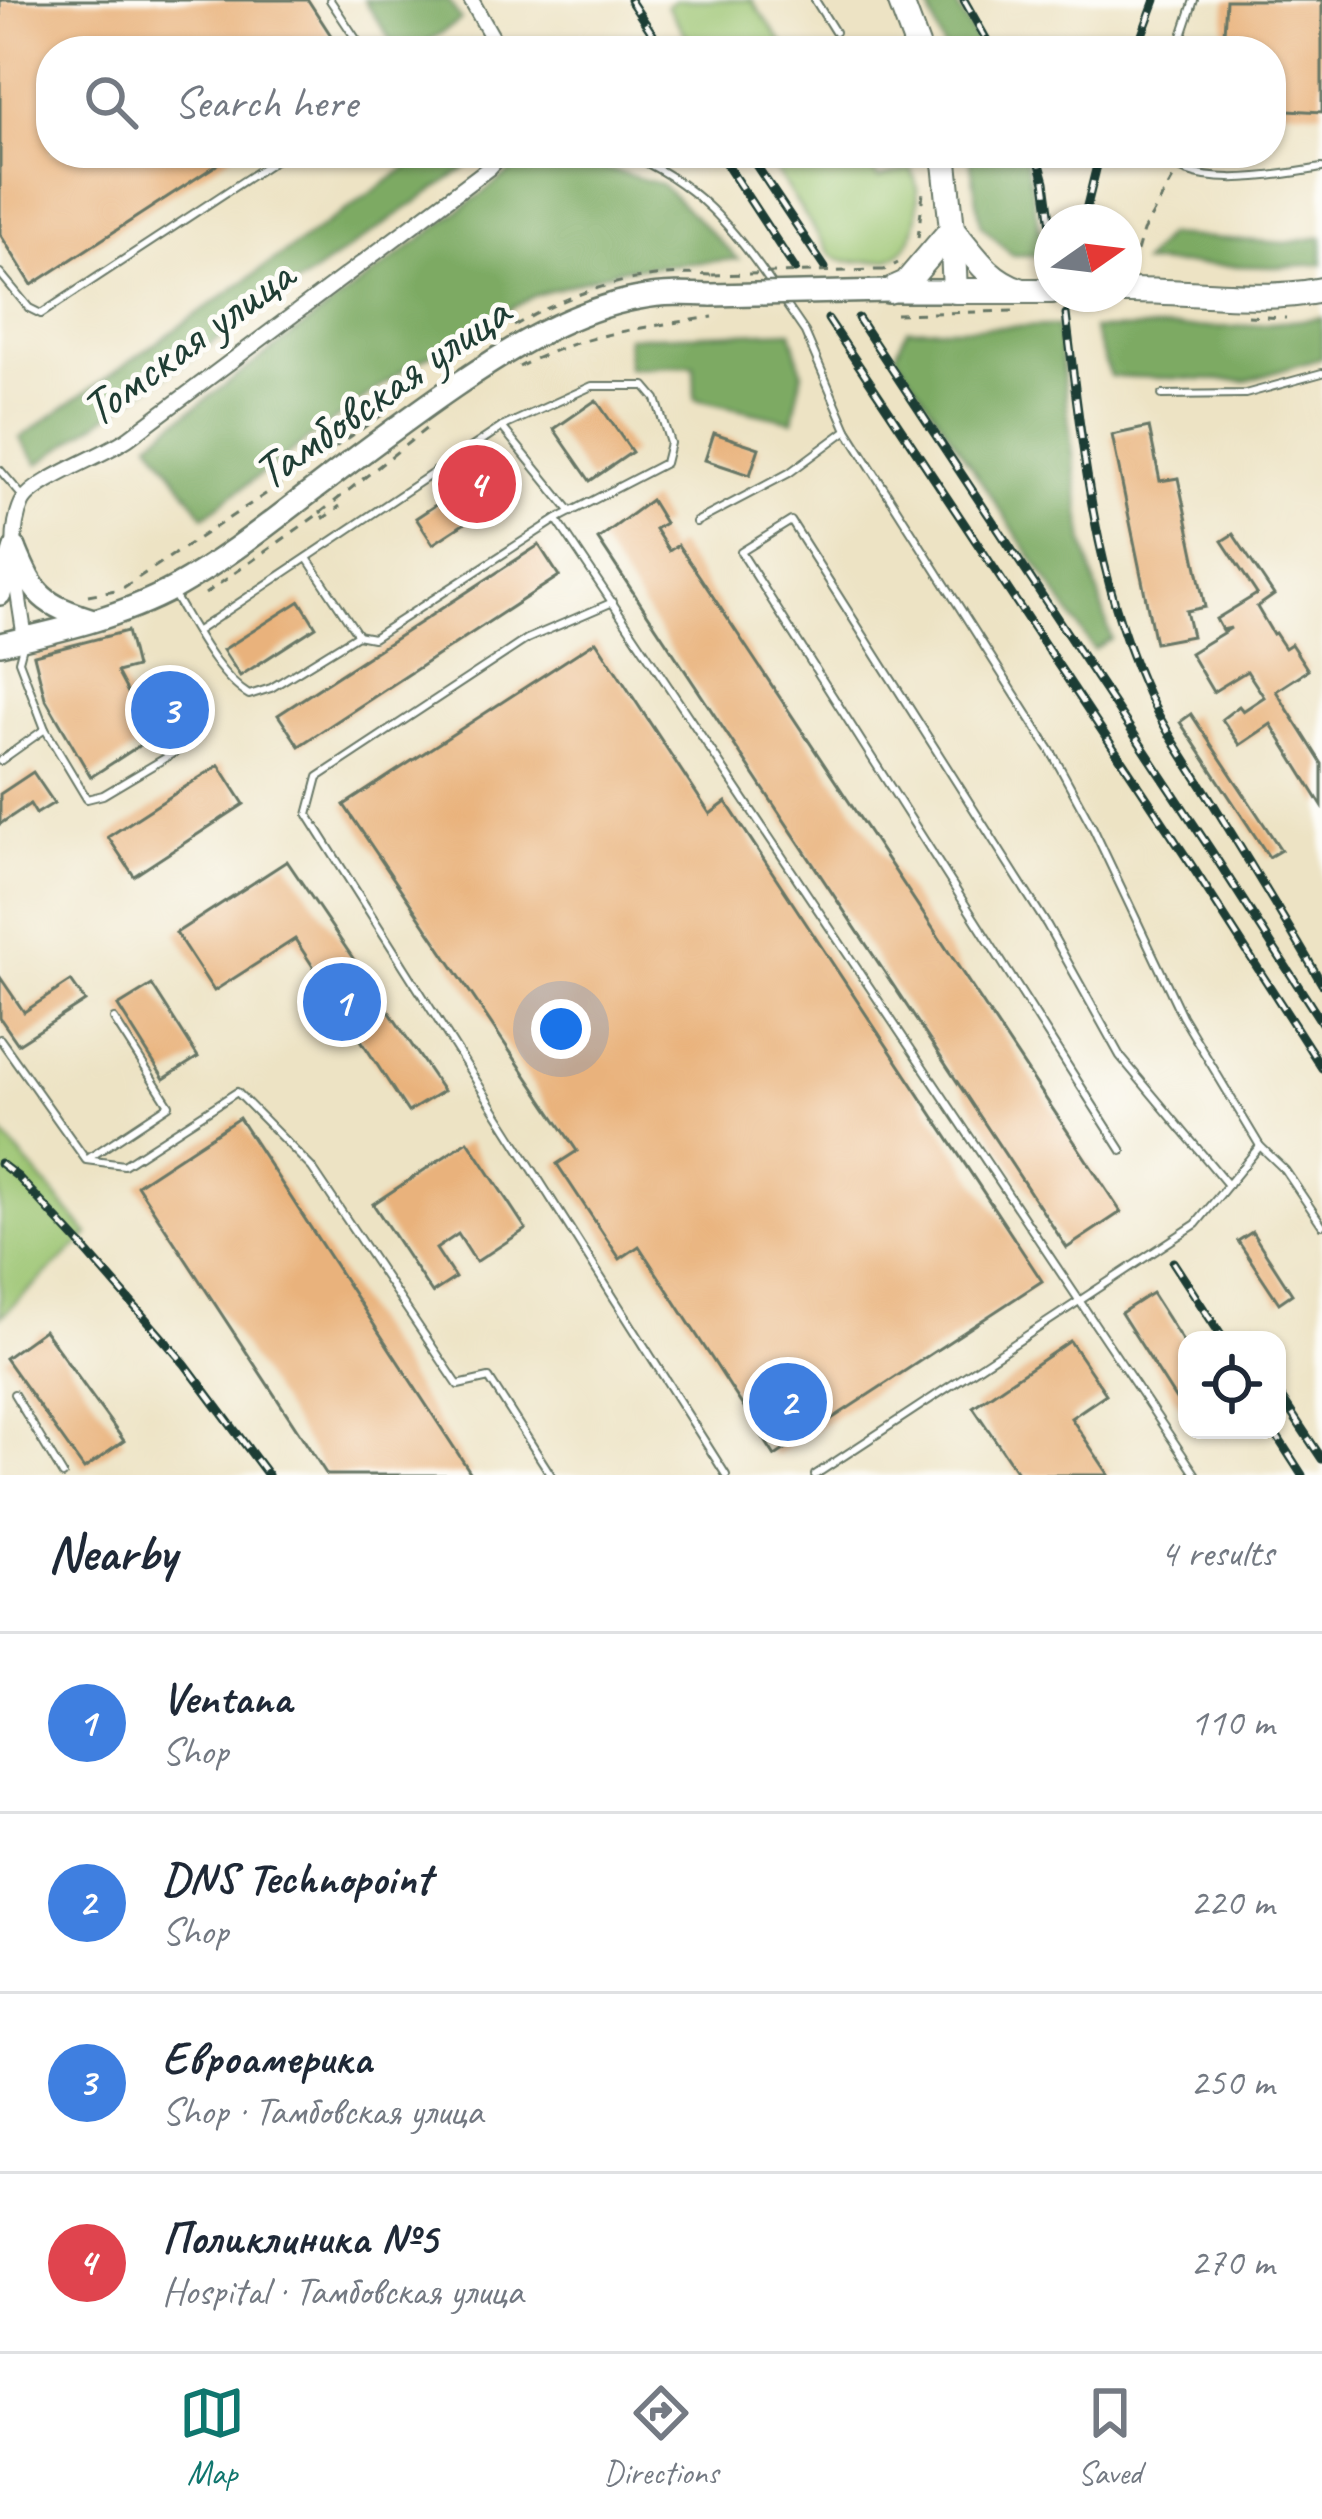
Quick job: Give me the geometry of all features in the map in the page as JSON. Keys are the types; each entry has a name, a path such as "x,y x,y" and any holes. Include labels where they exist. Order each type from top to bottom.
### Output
{"highway":[{"path":"900,0 913,36"},
{"path":"946,168 955,291"},
{"path":"887,292 906,283 952,229"},
{"path":"952,229 981,267 1026,301"},
{"path":"1142,285 1260,294 1322,290"},
{"name":"Тамбовская улица","path":"955,291 1026,301 1034,298"}],"main road":[{"name":"Тамбовская улица","path":"0,644 93,620 170,590 238,546 488,363 585,314 641,297 679,294 955,291"},
{"path":"0,594 15,548"},
{"path":"15,548 28,579 44,599 93,620"}],"street":[{"path":"471,0 491,36"},
{"name":"Томская улица","path":"24,498 47,481 118,446 489,168"},
{"path":"24,498 15,548 25,639"}],"lane":[{"path":"330,0 354,36"},
{"path":"815,0 835,32"},
{"path":"1182,36 1194,0"},
{"path":"0,273 29,308 41,314 263,168"},
{"path":"658,168 714,209 805,332 847,430 1052,754 1093,828 1182,1016 1261,1146 1285,1170 1322,1225"},
{"path":"1178,170 1244,180 1322,168"},
{"path":"1162,395 1245,394 1322,373"},
{"path":"170,590 197,631 233,685 249,695 271,688 357,635 373,638 557,520 664,463 670,443 656,399 645,386 592,386 502,427 197,631"},
{"path":"502,427 571,512"},
{"path":"696,522 789,473 847,430"},
{"path":"0,470 24,498"},
{"path":"557,520 1196,1475"},
{"path":"1122,1151 741,552 791,521 1047,925 1120,1056 1228,1185"},
{"path":"307,558 357,635"},
{"path":"613,602 527,639 318,777 308,815 726,1475"},
{"path":"25,639 19,662 45,729 88,800 187,745"},
{"path":"0,761 45,729"},
{"path":"86,1160 169,1105 114,1019"},
{"path":"0,1039 86,1160 124,1165 237,1092 313,1168 458,1385 489,1378 551,1475"},
{"path":"815,1475 1196,1224 1261,1146"},
{"path":"14,1394 62,1475"}],"path":[{"path":"1142,235 1178,170"},
{"path":"914,246 921,233 923,192"},
{"path":"887,292 884,270 907,258"},
{"path":"507,373 541,355 712,296 887,292 1026,301"},
{"path":"205,593 320,513 440,418"},
{"path":"88,596 121,589 287,480 282,472 301,459"},
{"path":"320,513 324,518 340,506"}],"green space":[{"path":"364,0 448,0 461,20 436,36 388,36"},
{"path":"676,0 751,0 777,36 686,36 667,6"},
{"path":"926,0 954,0 974,36 939,36"},
{"path":"407,168 465,168 38,464 20,438"},
{"path":"516,168 603,168 661,184 738,259 620,269 534,296 403,370 204,516 150,441"},
{"path":"774,168 871,168 878,178 911,169 917,211 913,234 898,254 890,259 848,261 831,255"},
{"path":"972,168 1027,168 1034,204 1034,255 1012,255 981,225"},
{"path":"1166,235 1286,243 1322,237 1322,264 1142,263"},
{"path":"1322,318 1322,358 1246,381 1110,376 1093,329 1233,327"},
{"path":"1057,326 1084,544 1111,638 1094,650 896,354 907,329"},
{"path":"791,331 802,372 793,421 695,399 694,365 628,368 627,337"},
{"path":"0,1131 89,1235 0,1317"}],"building":[{"path":"0,0 308,0 331,36 36,36 36,168 212,168 32,285 0,234"},
{"path":"1226,0 1322,0 1322,112 1286,110 1286,36 1224,36"},
{"path":"596,400 632,452 590,481 554,429"},
{"path":"1149,427 1160,481 1178,478 1205,607 1186,611 1192,636 1155,643 1112,435"},
{"path":"714,433 759,448 750,475 705,460"},
{"path":"493,467 511,493 433,544 416,518"},
{"path":"651,500 665,523 655,529 669,551 678,545 698,574 1121,1212 1067,1248 598,539"},
{"path":"1233,534 1274,595 1257,607 1273,634 1285,648 1291,644 1308,670 1276,691 1322,764 1322,806 1271,724 1240,745 1222,719 1239,706 1243,711 1264,697 1247,671 1213,692 1190,653 1231,628 1222,630 1216,619 1257,594 1222,541"},
{"path":"539,545 559,576 299,746 278,715"},
{"path":"300,601 316,627 240,676 223,650"},
{"path":"127,631 136,667 117,672 134,704 172,680 192,711 91,777 45,698 34,655"},
{"path":"596,641 710,814 726,802 1042,1281 775,1456 639,1246 620,1259 557,1164 577,1151 344,805"},
{"path":"1191,714 1281,850 1269,857 1180,722"},
{"path":"219,765 244,804 134,876 108,837"},
{"path":"33,772 54,803 36,814 30,804 0,824 0,794"},
{"path":"287,861 443,1091 408,1112 295,939 214,991 176,933"},
{"path":"0,977 24,1012 71,981 85,1001 18,1044 0,1018"},
{"path":"152,985 198,1057 164,1079 118,1006"},
{"path":"239,1118 472,1475 327,1475 137,1185"},
{"path":"468,1141 526,1229 476,1262 458,1234 436,1249 455,1278 432,1293 373,1204"},
{"path":"1252,1232 1292,1294 1279,1303 1238,1241"},
{"path":"1152,1293 1178,1334 1178,1403 1121,1313"},
{"path":"44,1330 124,1441 84,1469 5,1358"},
{"path":"1070,1341 1106,1394 1071,1418 1109,1475 1019,1475 973,1407"}],"railway":[{"path":"630,0 654,36"},
{"path":"964,0 984,36"},
{"path":"1142,36 1155,0"},
{"path":"729,168 795,269"},
{"path":"758,168 825,268"},
{"path":"1041,168 1048,204"},
{"path":"1087,204 1096,168"},
{"path":"1066,314 1091,502 1126,639 1168,732 1322,984"},
{"path":"858,318 1322,1023"},
{"path":"828,319 1322,1068"},
{"path":"0,1163 81,1245 185,1364 268,1475"},
{"path":"1173,1262 1218,1331"},
{"path":"1286,1405 1322,1459"},
{"path":"1279,1439 1302,1475"}],"place":[{"name":"Поликлиника №5","path":"477,484"},
{"name":"Евроамерика","path":"170,710"},
{"name":"Ventana","path":"342,1002"},
{"name":"DNS Technopoint","path":"788,1402"}]}
